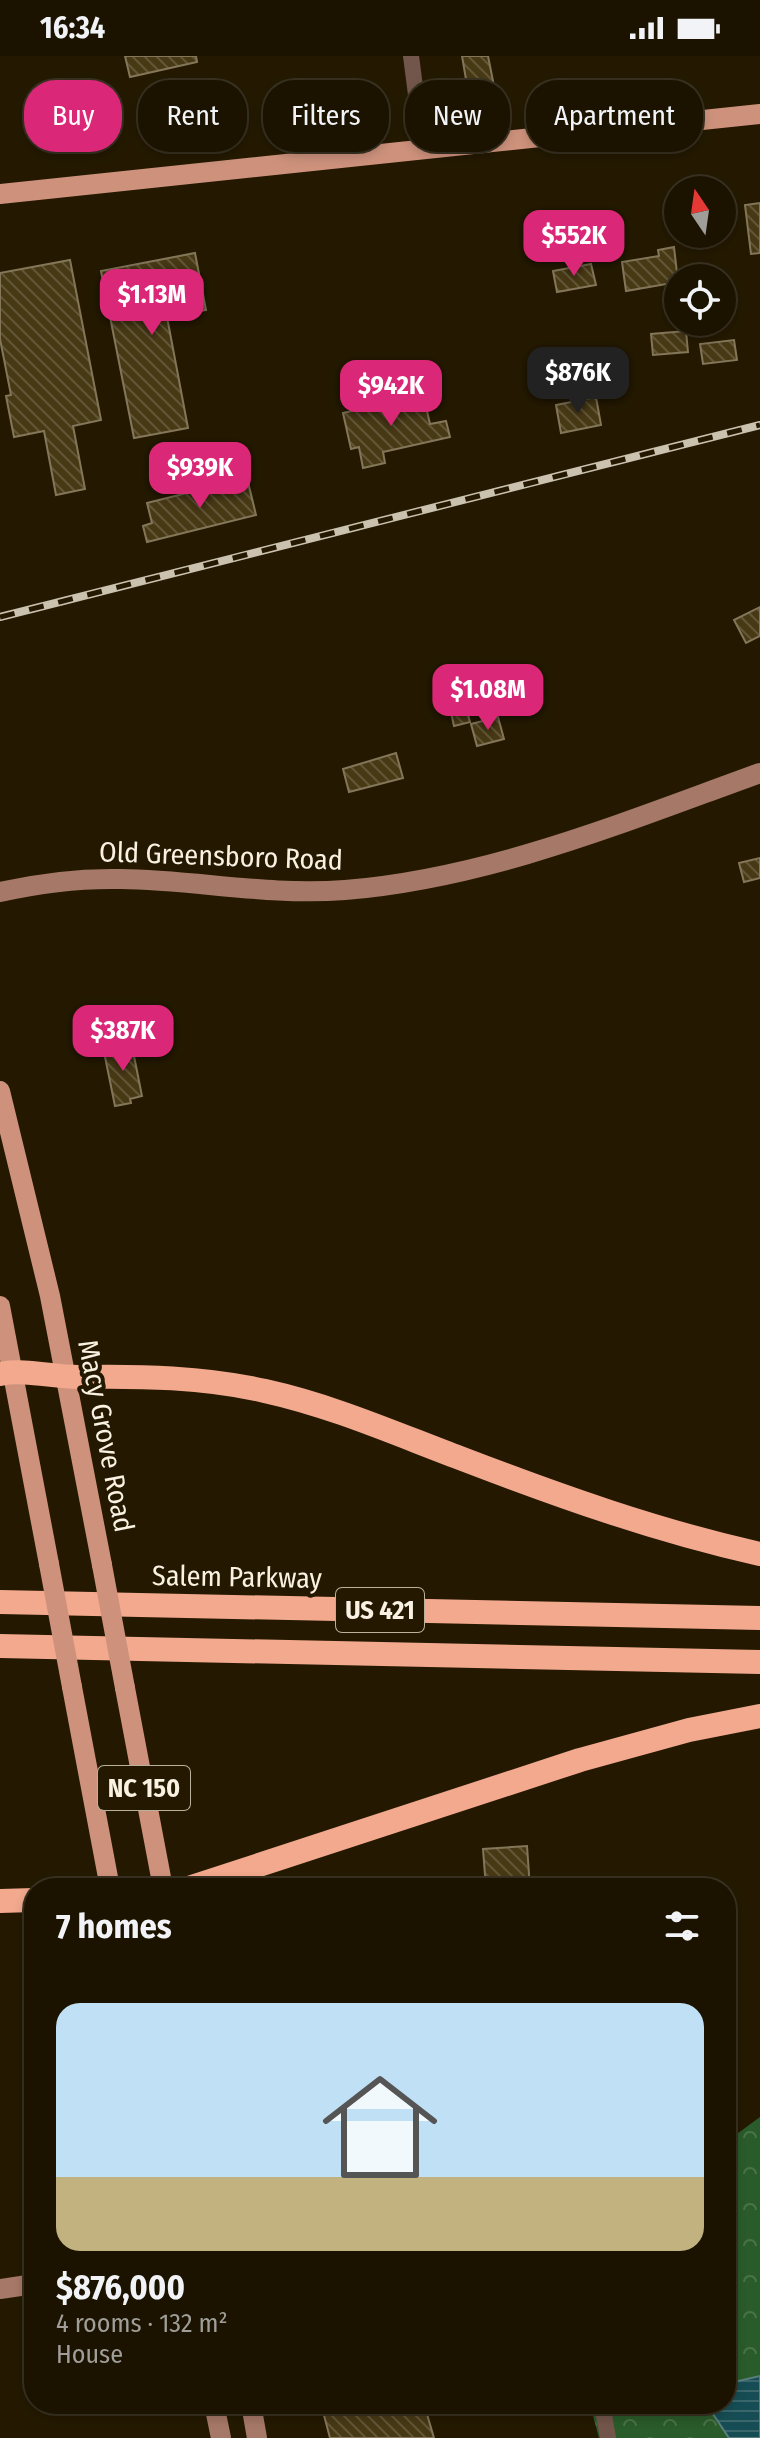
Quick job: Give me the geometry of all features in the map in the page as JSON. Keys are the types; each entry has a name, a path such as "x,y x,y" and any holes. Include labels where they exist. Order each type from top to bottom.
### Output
{"highway":[{"path":"6,1373 67,1377 163,1377 264,1390 374,1425 574,1502 690,1537 760,1554"},
{"name":"Salem Parkway","path":"0,1602 760,1618"},
{"name":"US 421","path":"0,1646 760,1662"},
{"path":"224,1878 580,1760 689,1730 760,1716"},
{"path":"0,1901 24,1900"}],"main road":[{"path":"510,140 760,114"},
{"path":"0,194 405,151"},
{"name":"Macy Grove Road","path":"0,1091 36,1230 67,1377 161,1878"},
{"path":"0,1306 6,1373 49,1564 108,1878"}],"street":[{"path":"411,56 414,80"},
{"name":"Old Greensboro Road","path":"0,892 88,879 151,880 298,892 346,890 430,879 549,849 760,773"},
{"path":"0,2289 24,2285"},
{"path":"216,2414 221,2438"},
{"path":"253,2414 257,2438"},
{"path":"604,2414 608,2438"}],"green space":[{"path":"760,2117 760,2438 599,2438 593,2414 736,2414 736,2135"}],"water":[{"path":"760,2376 760,2438 729,2438 713,2414 736,2414 736,2382"}],"building":[{"path":"125,56 196,56 197,62 130,77"},
{"path":"462,56 488,56 493,80 466,80"},
{"path":"760,203 760,253 751,254 745,205"},
{"path":"674,248 676,264 664,264 664,284 626,291 622,262 659,256 658,250"},
{"path":"195,253 206,310 167,317 188,428 134,438 101,271"},
{"path":"70,260 101,420 73,426 85,489 56,495 44,431 14,437 6,396 11,395 0,339 0,273"},
{"path":"591,264 596,285 557,292 553,271"},
{"path":"651,334 686,336 688,352 653,355"},
{"path":"734,340 737,360 703,364 700,344"},
{"path":"423,394 430,424 446,421 450,437 383,452 385,463 363,468 359,447 351,449 343,413"},
{"path":"596,397 601,425 561,433 556,405"},
{"path":"247,478 256,515 147,542 143,526 152,523 147,503"},
{"path":"760,607 760,636 746,643 734,620"},
{"path":"465,704 470,722 454,726 450,708"},
{"path":"498,717 504,739 477,746 471,724"},
{"path":"396,753 403,778 349,792 343,769"},
{"path":"760,858 760,878 744,882 739,863"},
{"path":"131,1041 142,1096 130,1099 131,1103 115,1106 103,1047"},
{"path":"527,1846 529,1878 485,1878 483,1849"},
{"path":"324,2414 427,2414 434,2438 330,2438"}],"railway":[{"path":"0,617 760,425"}]}
